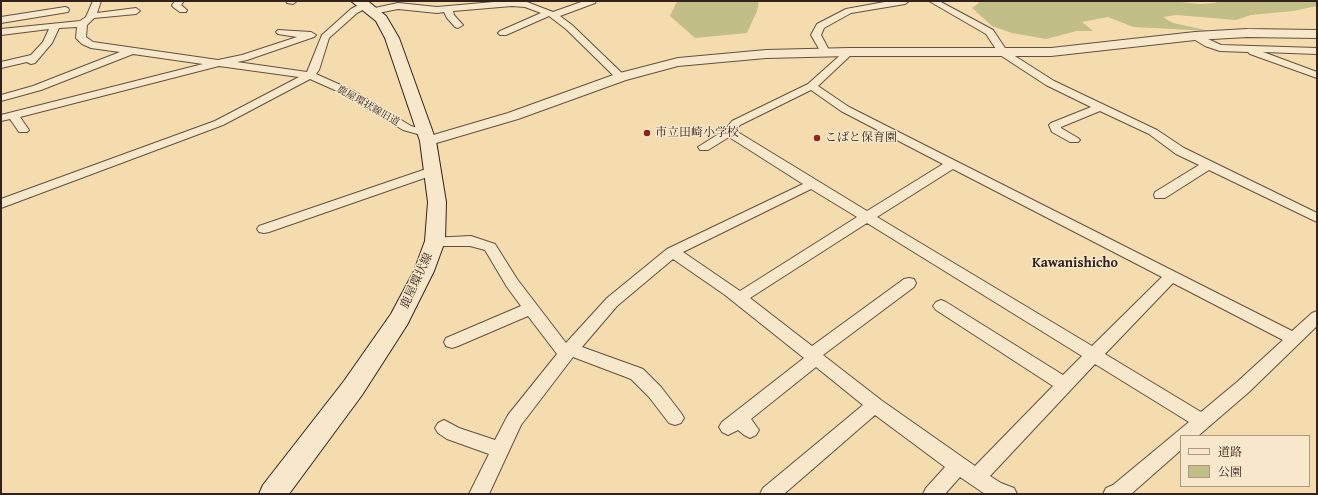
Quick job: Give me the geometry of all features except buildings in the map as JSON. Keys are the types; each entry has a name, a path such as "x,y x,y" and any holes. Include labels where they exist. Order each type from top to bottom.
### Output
{"main road":[{"name":"鹿屋環状線","path":"273,494 353,388 399,319 424,271 434,241 436,202 426,137 392,38 381,19 365,5"}],"street":[{"path":"1,32 82,24 91,16 97,1"},
{"path":"180,1 176,5 183,10"},
{"path":"503,33 551,14 592,1"},
{"path":"825,52 816,35 820,26 849,11 905,1"},
{"path":"933,1 990,32 1003,53 1050,83 1153,132 1180,151 1317,218"},
{"path":"1,204 220,123 310,75 314,70 327,35 354,11 365,5 398,6 437,10 486,3 512,3 527,6 551,14 569,27 621,78"},
{"path":"448,9 450,16 458,25"},
{"path":"1,20 65,10"},
{"path":"91,16 136,11"},
{"name":"鹿屋環状線旧道","path":"82,24 81,38 90,45 310,75 350,93 406,128 426,137"},
{"path":"1,64 32,59 46,43 55,26"},
{"path":"281,32 327,35"},
{"path":"426,137 513,116 621,78 678,62 766,54 825,52 1051,52 1195,36 1247,33 1317,34"},
{"path":"1,118 221,62 244,58 311,35"},
{"path":"1195,36 1208,44 1220,48 1317,51"},
{"path":"1242,48 1317,75"},
{"path":"1,98 37,88 132,51"},
{"path":"704,147 728,132 736,123 812,86 849,52"},
{"path":"812,86 845,109 1293,338"},
{"path":"1074,140 1056,130 1055,125 1101,107"},
{"path":"13,115 23,130"},
{"path":"728,132 1202,421"},
{"path":"740,298 952,164"},
{"path":"1160,195 1208,165"},
{"path":"264,229 432,170"},
{"path":"479,494 514,420 568,352 612,302 672,252 812,184"},
{"path":"434,241 471,241 490,247 512,283 568,352 637,374 655,392 675,418"},
{"path":"672,252 740,298 875,405 958,466 995,490 1007,494"},
{"path":"976,478 1093,355 1172,276"},
{"path":"739,425 814,357 909,283"},
{"path":"941,306 1065,385"},
{"path":"452,342 531,308"},
{"path":"1185,435 1243,387 1293,338 1317,317"},
{"path":"770,494 875,405"},
{"path":"444,428 453,434 500,450"},
{"path":"1117,494 1180,440"},
{"path":"933,494 958,466"}],"green space":[{"path":"677,1 759,1 757,11 747,33 695,38 670,16"},
{"path":"977,1 1172,1 1200,4 1215,3 1218,1 1317,1 1317,6 1293,11 1251,15 1236,20 1176,15 1163,17 1173,23 1210,31 1133,27 1108,17 1082,22 1093,31 1077,31 1046,39 1012,33 992,26 972,8 979,3"}],"place":[{"name":"市立田崎小学校","path":"647,133"},
{"name":"こばと保育園","path":"817,138"}],"district":[{"name":"Kawanishicho","path":"1075,263"}]}
